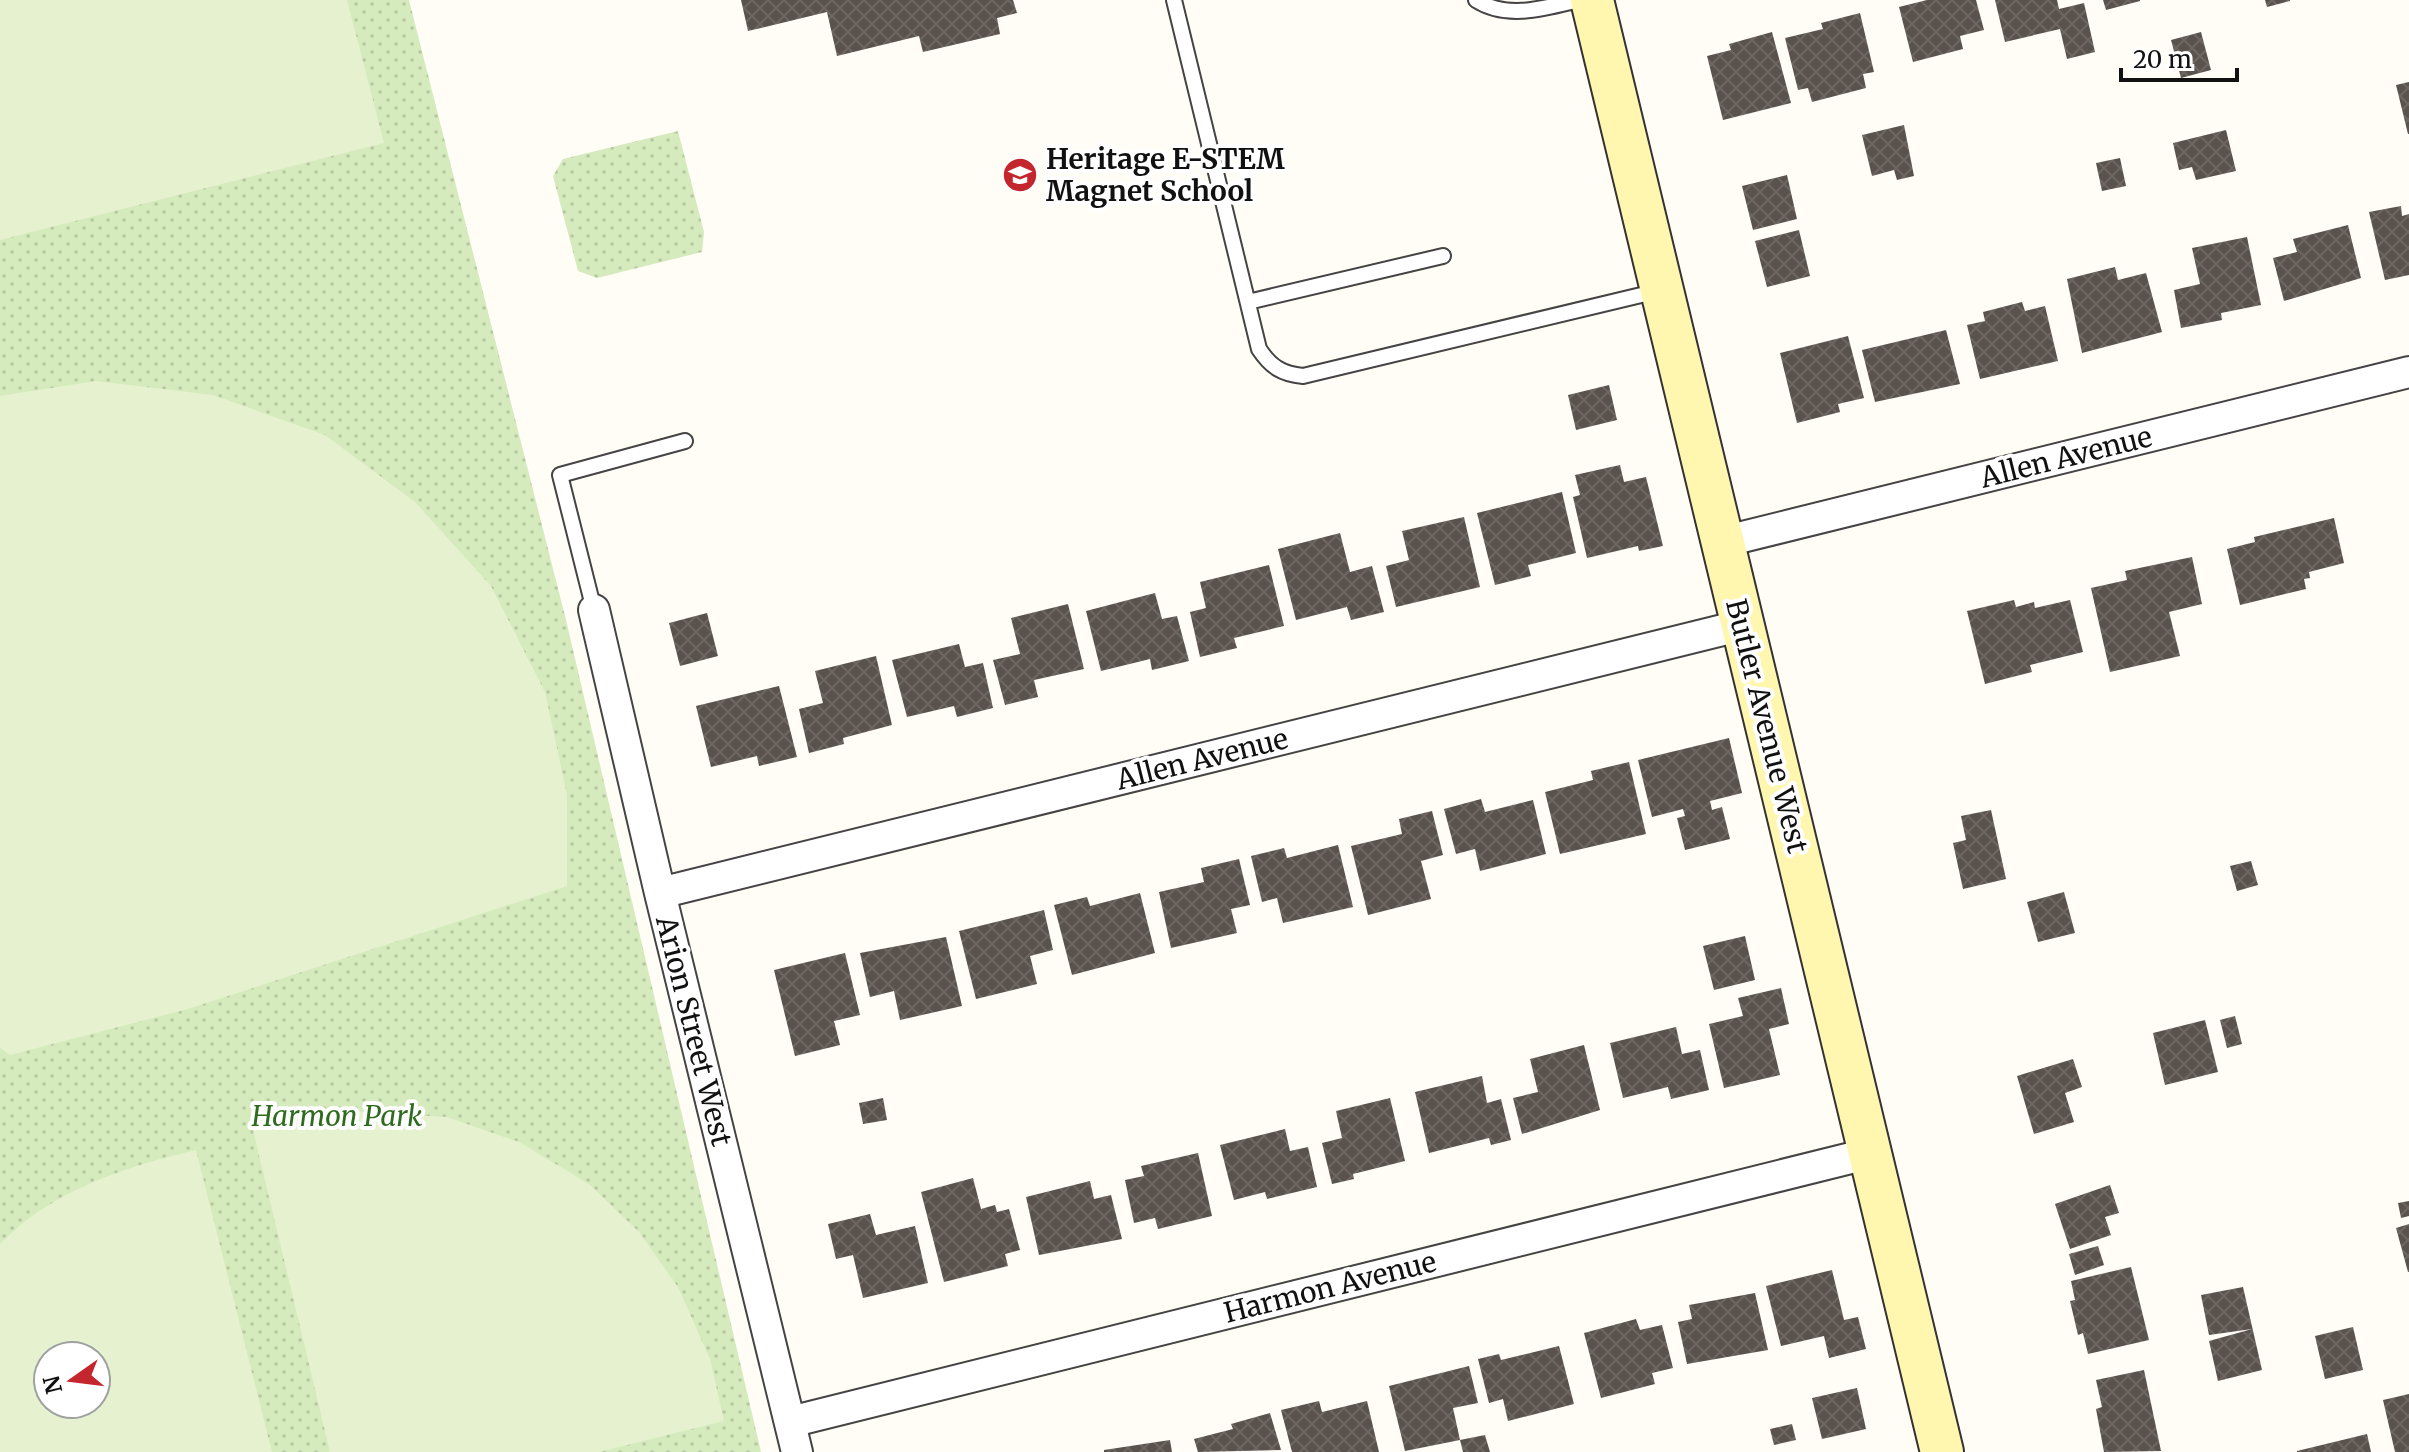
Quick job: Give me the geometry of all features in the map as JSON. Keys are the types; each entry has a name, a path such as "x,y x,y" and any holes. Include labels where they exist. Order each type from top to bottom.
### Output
{"street":[{"name":"Butler Avenue West","path":"1592,0 1942,1452"},
{"name":"Allen Avenue","path":"1722,542 2409,372"},
{"name":"Arion Street West","path":"594,610 797,1452"},
{"name":"Allen Avenue","path":"660,893 1743,625"},
{"name":"Harmon Avenue","path":"790,1422 1871,1153"}],"lane":[{"path":"1174,0 1259,349 1269,364 1287,375 1303,376 1662,290"},
{"path":"1476,0 1486,7 1507,12 1579,0"},
{"path":"1248,302 1443,256"},
{"path":"594,610 560,475 685,441"}],"green space":[{"name":"Harmon Park","path":"0,0 409,0 566,620 761,1452 0,1452"},
{"path":"0,0 347,0 384,143 0,240"},
{"path":"678,131 704,232 702,252 597,278 578,271 553,176 563,159"},
{"path":"96,381 213,395 325,435 415,502 491,586 545,692 567,795 567,886 188,1009 10,1055 0,1048 0,396"},
{"path":"359,1112 447,1117 519,1142 589,1184 639,1232 678,1287 710,1359 724,1421 599,1452 330,1452 253,1130"},
{"path":"196,1150 272,1452 0,1452 0,1244 20,1225 66,1195 143,1164"}],"building":[{"path":"741,0 1013,0 1017,13 997,18 1000,34 923,52 919,36 837,56 827,12 748,31"},
{"path":"1927,0 1976,0 1984,30 1960,36 1963,49 1913,62 1899,7"},
{"path":"1995,0 2057,0 2059,9 2084,3 2095,52 2067,59 2060,29 2005,42"},
{"path":"2103,0 2140,0 2140,1 2106,10"},
{"path":"2265,0 2290,0 2290,1 2267,7"},
{"path":"1860,13 1874,72 1863,74 1866,88 1812,102 1808,88 1798,90 1785,38 1823,29 1821,23"},
{"path":"1772,32 1791,103 1723,120 1707,56 1731,50 1729,44"},
{"path":"2201,32 2211,70 2181,78 2171,40"},
{"path":"2409,82 2409,134 2408,134 2396,85"},
{"path":"1904,125 1914,176 1897,180 1894,170 1872,176 1862,135"},
{"path":"2226,130 2236,171 2196,180 2192,167 2179,170 2173,143"},
{"path":"2120,158 2126,186 2102,191 2096,163"},
{"path":"1787,175 1797,219 1753,230 1742,186"},
{"path":"2401,206 2402,216 2409,214 2409,275 2385,280 2369,212"},
{"path":"2348,225 2361,278 2284,301 2273,258 2297,252 2293,239"},
{"path":"1799,230 1810,276 1767,287 1755,241"},
{"path":"2247,237 2261,305 2221,313 2222,320 2181,328 2174,290 2200,284 2192,248"},
{"path":"2115,267 2118,280 2146,273 2162,332 2082,353 2067,279"},
{"path":"2022,302 2025,311 2045,306 2058,361 1980,379 1967,325 1985,321 1983,312"},
{"path":"1946,330 1960,384 1875,402 1862,350"},
{"path":"1848,336 1864,398 1838,404 1840,412 1797,423 1780,353"},
{"path":"1609,385 1617,420 1576,430 1568,395"},
{"path":"1620,465 1624,482 1646,477 1663,546 1639,551 1638,546 1587,558 1573,497 1580,495 1575,475"},
{"path":"1562,492 1576,553 1528,565 1531,576 1495,585 1477,513"},
{"path":"1464,517 1480,587 1396,607 1386,566 1409,560 1402,531"},
{"path":"2334,518 2344,563 2309,572 2310,578 2304,579 2306,589 2240,605 2227,549 2255,542 2254,537"},
{"path":"1340,533 1350,572 1372,566 1384,612 1351,620 1347,607 1296,620 1278,549"},
{"path":"2192,557 2202,604 2169,612 2180,656 2110,672 2091,588 2127,580 2125,571"},
{"path":"1269,565 1284,626 1234,638 1237,648 1200,657 1190,612 1206,608 1200,582"},
{"path":"1155,593 1162,619 1177,616 1189,661 1152,670 1150,659 1101,671 1086,611"},
{"path":"2014,600 2016,607 2034,602 2035,608 2070,600 2083,652 2030,665 2032,672 1985,684 1967,611"},
{"path":"1068,604 1084,669 1034,680 1038,697 1005,705 993,660 1020,654 1011,618"},
{"path":"707,613 718,656 680,666 669,623"},
{"path":"959,644 965,667 983,663 993,708 957,717 954,706 907,717 892,660"},
{"path":"876,656 892,725 843,738 844,744 809,753 799,709 823,703 815,671"},
{"path":"779,686 797,757 759,766 757,756 711,767 696,706"},
{"path":"1729,738 1742,793 1710,801 1712,810 1722,807 1730,839 1685,850 1677,818 1685,816 1683,809 1652,817 1638,760"},
{"path":"1629,762 1646,834 1560,854 1545,792 1593,780 1591,771"},
{"path":"1481,799 1485,812 1533,800 1546,854 1480,871 1475,849 1456,854 1444,809"},
{"path":"1991,810 2006,879 1963,889 1953,843 1966,840 1961,816"},
{"path":"1432,811 1443,855 1421,861 1431,899 1368,915 1351,846 1402,834 1399,819"},
{"path":"1338,845 1353,907 1283,923 1277,898 1262,902 1251,856 1284,848 1287,858"},
{"path":"1239,859 1250,905 1231,909 1237,933 1171,948 1159,892 1204,882 1201,868"},
{"path":"2251,861 2258,885 2237,891 2230,866"},
{"path":"2064,892 2075,933 2038,942 2027,902"},
{"path":"1140,893 1155,953 1072,975 1054,905 1087,897 1090,906"},
{"path":"1044,910 1053,950 1030,956 1037,984 976,999 959,931"},
{"path":"1745,936 1755,980 1714,990 1703,946"},
{"path":"946,937 962,1006 900,1020 894,991 870,997 860,953"},
{"path":"845,953 860,1015 834,1021 840,1045 795,1056 774,970"},
{"path":"1781,988 1789,1024 1769,1029 1780,1075 1724,1088 1709,1024 1743,1016 1738,998"},
{"path":"2235,1016 2242,1044 2227,1048 2220,1020"},
{"path":"2205,1020 2218,1072 2165,1085 2153,1033"},
{"path":"1676,1027 1682,1054 1700,1050 1709,1090 1671,1099 1668,1087 1623,1098 1610,1043"},
{"path":"1584,1045 1600,1110 1522,1134 1513,1098 1538,1092 1530,1059"},
{"path":"2073,1059 2082,1087 2065,1093 2074,1122 2034,1134 2017,1076"},
{"path":"1482,1076 1487,1103 1501,1099 1511,1140 1491,1145 1489,1138 1429,1153 1415,1092"},
{"path":"883,1098 887,1120 863,1124 859,1103"},
{"path":"1390,1098 1405,1161 1353,1174 1354,1179 1332,1184 1322,1143 1342,1138 1336,1111"},
{"path":"1285,1129 1290,1151 1308,1147 1317,1187 1267,1199 1265,1192 1234,1200 1220,1145"},
{"path":"1198,1153 1212,1216 1158,1229 1155,1218 1134,1223 1125,1180 1144,1176 1141,1166"},
{"path":"973,1178 981,1209 995,1205 997,1212 1009,1209 1020,1250 1005,1254 1008,1266 944,1282 921,1192"},
{"path":"1090,1181 1094,1199 1111,1195 1122,1239 1039,1255 1026,1197"},
{"path":"2110,1185 2119,1213 2105,1217 2111,1235 2070,1249 2055,1204"},
{"path":"2409,1201 2409,1216 2401,1218 2398,1203"},
{"path":"870,1214 876,1235 915,1226 928,1283 863,1298 853,1255 836,1259 828,1224"},
{"path":"2409,1224 2409,1272 2408,1272 2396,1228"},
{"path":"2098,1246 2104,1265 2075,1275 2069,1254"},
{"path":"2131,1267 2149,1340 2088,1354 2083,1333 2078,1335 2070,1301 2075,1300 2071,1281"},
{"path":"1832,1270 1844,1320 1858,1317 1866,1349 1829,1358 1824,1336 1781,1346 1766,1286"},
{"path":"2243,1287 2262,1370 2218,1381 2209,1341 2252,1329 2209,1335 2201,1295"},
{"path":"1755,1293 1768,1350 1687,1364 1678,1322 1692,1319 1689,1305"},
{"path":"1636,1319 1640,1330 1662,1325 1673,1368 1652,1373 1655,1384 1601,1398 1584,1333"},
{"path":"2353,1327 2363,1370 2325,1379 2315,1336"},
{"path":"1559,1346 1574,1404 1508,1421 1503,1399 1489,1403 1478,1359 1499,1354 1501,1360"},
{"path":"1469,1366 1478,1403 1453,1408 1460,1440 1405,1451 1389,1386"},
{"path":"2144,1370 2161,1451 2104,1452 2096,1409 2102,1407 2096,1380"},
{"path":"1857,1388 1866,1429 1822,1439 1812,1398"},
{"path":"2409,1394 2409,1452 2395,1452 2383,1400"},
{"path":"1319,1401 1322,1412 1367,1401 1379,1452 1292,1452 1281,1410"},
{"path":"1270,1413 1281,1450 1198,1452 1194,1439 1233,1429 1231,1424"},
{"path":"1792,1424 1796,1440 1774,1445 1770,1429"},
{"path":"2367,1434 2371,1452 2297,1452 2297,1451"},
{"path":"1485,1435 1490,1452 1463,1452 1460,1440"},
{"path":"1170,1440 1172,1452 1104,1452 1104,1450"}],"place":[{"name":"Heritage E-STEM Magnet School","path":"1020,175"}]}
